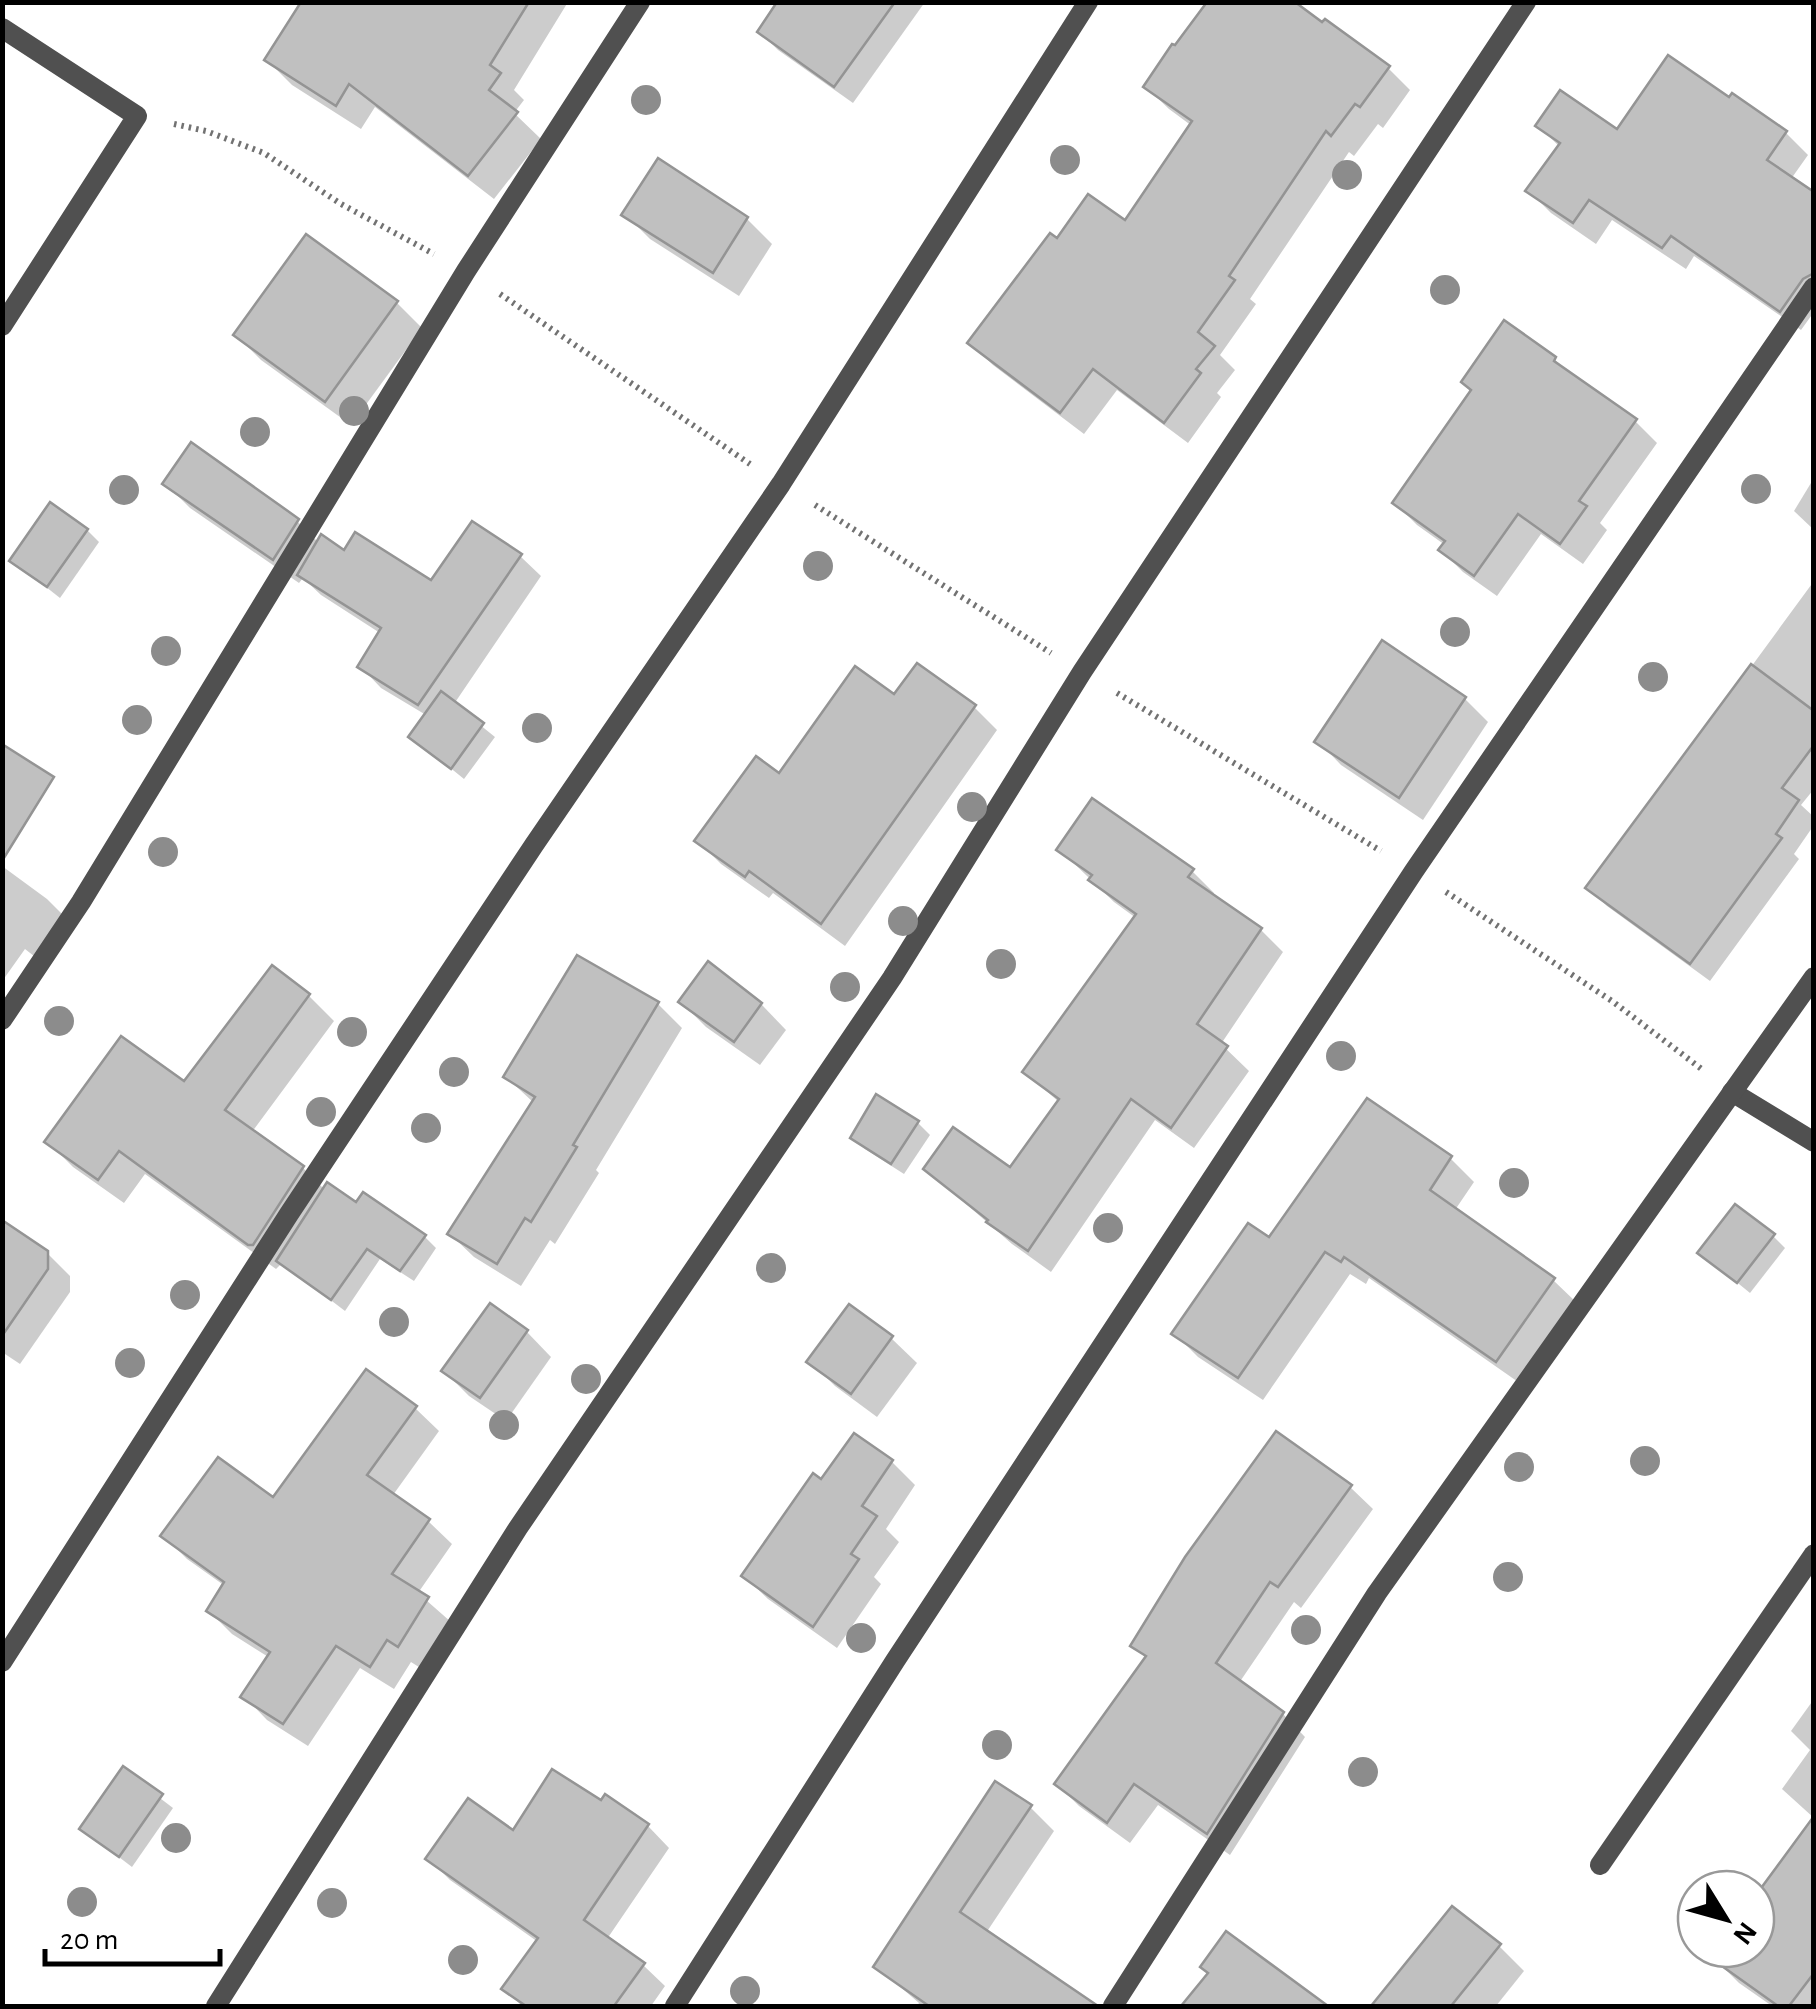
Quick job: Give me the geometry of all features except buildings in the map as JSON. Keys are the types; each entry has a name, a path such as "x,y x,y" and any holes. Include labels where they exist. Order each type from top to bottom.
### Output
{"street":[{"path":"2,1020 82,902 466,271 640,2"},
{"path":"2,1662 300,1198 781,484 1088,2"},
{"path":"216,2006 518,1528 892,978 1082,672 1526,2"},
{"path":"2,28 137,116 2,326"},
{"path":"675,2006 895,1660 1414,871 1814,287"},
{"path":"1113,2006 1377,1593 1814,977"},
{"path":"1732,1092 1814,1142"},
{"path":"1600,1865 1814,1554"}],"path":[{"path":"137,116 206,130 264,152 341,204 466,271 781,484 1082,672 1414,871 1612,1001 1732,1092"}]}
